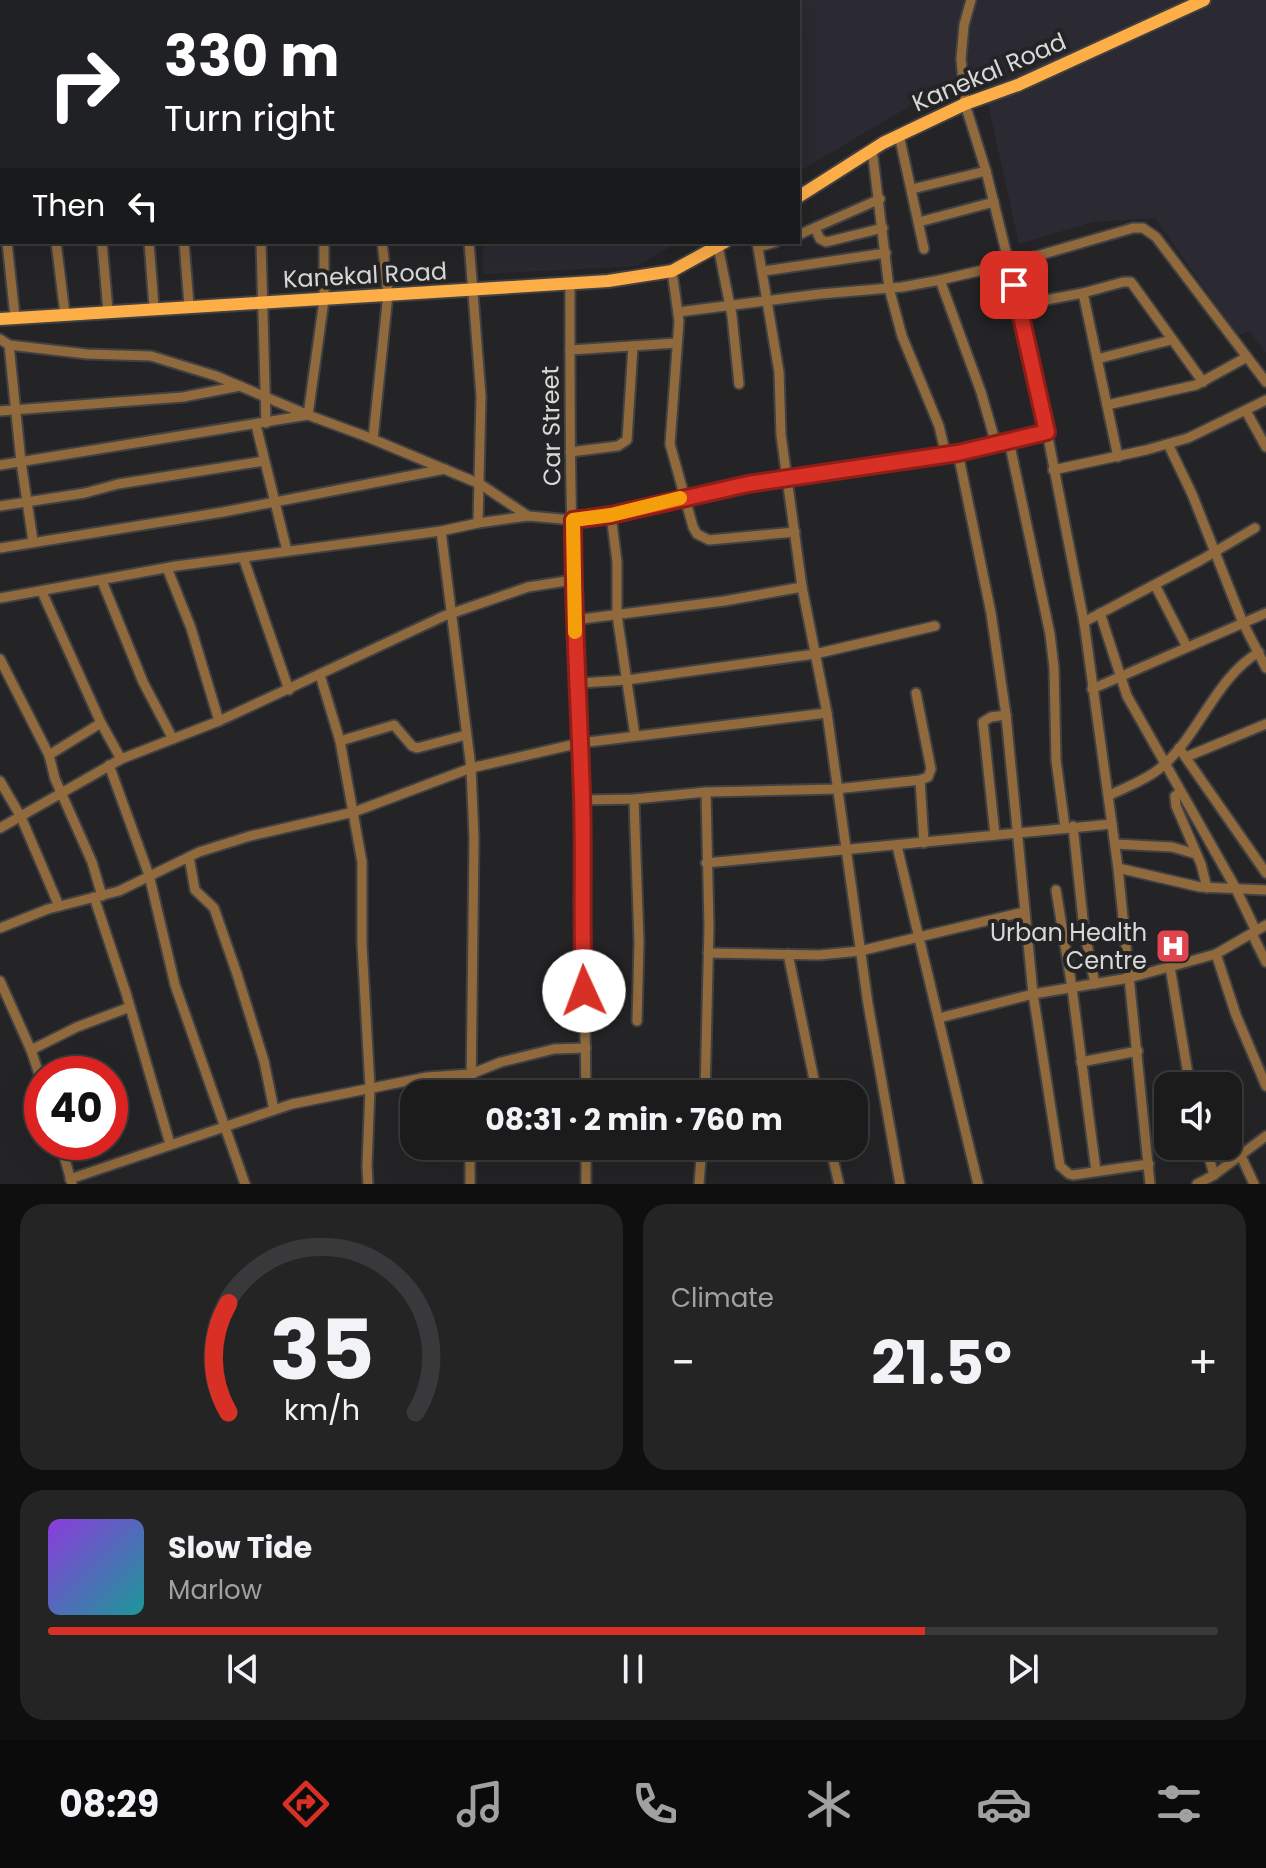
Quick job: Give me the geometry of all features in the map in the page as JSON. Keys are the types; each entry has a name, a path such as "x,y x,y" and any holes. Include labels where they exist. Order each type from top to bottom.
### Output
{"main road":[{"name":"Kanekal Road","path":"800,196 899,135 965,104 1018,85 1204,0"},
{"name":"Kanekal Road","path":"0,319 154,307 570,284 672,271 721,244"}],"street":[{"path":"971,0 964,25 961,59 965,104 986,171 1019,305 1084,622 1110,795 1150,1184"},
{"path":"899,135 924,249"},
{"path":"872,149 889,288 902,336 939,426 946,455"},
{"path":"912,189 986,171"},
{"path":"800,234 880,199"},
{"path":"919,222 994,202"},
{"path":"815,228 820,239 826,242 883,228"},
{"path":"678,312 940,280 1009,264 1133,228 1143,228 1156,237 1266,382"},
{"path":"7,244 15,317"},
{"path":"56,244 65,314"},
{"path":"102,244 108,311"},
{"path":"149,244 154,307"},
{"path":"184,244 189,305"},
{"path":"261,244 265,396 261,424 264,461 287,551"},
{"path":"308,415 324,300 324,244"},
{"path":"373,439 388,294 382,244"},
{"path":"469,244 481,396 478,523"},
{"path":"721,244 739,384"},
{"path":"758,244 781,397 781,435 802,587 827,713 844,849 900,1184"},
{"path":"764,271 886,253"},
{"path":"672,271 678,312 669,432 684,497 697,534 709,540 795,532"},
{"path":"940,280 981,392 996,444"},
{"path":"1019,305 1131,282 1203,382"},
{"name":"Car Street","path":"570,284 570,452 574,620 580,683 586,1080"},
{"path":"1083,293 1118,457"},
{"path":"1097,359 1171,340"},
{"path":"33,541 4,342 87,354 151,356 216,376 480,484 528,516"},
{"path":"570,350 677,343"},
{"path":"570,452 618,446 627,440 633,346"},
{"path":"1107,405 1203,382 1247,357"},
{"path":"0,411 183,397 240,386"},
{"path":"1053,470 1188,438 1266,400"},
{"path":"1246,411 1266,447"},
{"path":"0,465 308,415"},
{"path":"0,598 167,568 441,531 528,516 573,520 611,515 684,497 958,453 1047,432"},
{"path":"1009,441 1050,634 1056,760 1095,984"},
{"path":"1168,444 1243,623 1266,668"},
{"path":"958,453 991,613 1006,715 1033,994 1060,1166 1069,1174 1149,1164"},
{"path":"0,506 264,461"},
{"path":"0,548 209,515 445,469"},
{"path":"611,515 617,562 617,615 635,736"},
{"path":"1084,622 1255,528"},
{"path":"441,531 471,768 474,838 471,1080"},
{"path":"243,557 289,690"},
{"path":"167,568 191,628 219,721"},
{"path":"0,828 121,759 219,721 452,613 528,587 573,580"},
{"path":"102,581 143,682 173,739"},
{"path":"1155,585 1187,647"},
{"path":"574,620 724,601 802,587"},
{"path":"42,592 101,723 121,759"},
{"path":"1100,613 1127,696 1258,930 1266,962"},
{"path":"1092,689 1266,613"},
{"path":"580,683 627,680 815,654 935,626"},
{"path":"1110,795 1141,781 1165,763 1235,671 1259,652"},
{"path":"0,659 49,755 61,794 92,862 98,897 170,1144"},
{"path":"320,675 340,741 362,862 362,945 370,1088 368,1184"},
{"path":"582,800 706,792 836,789 920,780 928,777 931,769 916,693"},
{"path":"0,928 32,914 119,891 189,857 250,836 354,812 471,768 580,743 827,713"},
{"path":"995,835 983,722 991,717 1006,715"},
{"path":"49,755 101,723"},
{"path":"1186,757 1266,724"},
{"path":"340,741 390,725 399,728 417,748 466,735"},
{"path":"1179,748 1266,873"},
{"path":"109,765 149,875 175,985 245,1184"},
{"path":"920,780 924,843"},
{"path":"0,781 21,817 59,906"},
{"path":"705,1080 706,792"},
{"path":"1181,792 1174,801 1207,888"},
{"path":"634,799 639,942 637,1021"},
{"path":"706,863 1112,824"},
{"path":"1115,844 1172,847 1196,854"},
{"path":"897,846 978,1184"},
{"path":"189,857 195,890 214,908 249,1010 274,1110"},
{"path":"1118,868 1207,888 1266,890"},
{"path":"1056,890 1096,1171"},
{"path":"708,953 819,955 860,951 1024,912"},
{"path":"939,1018 1033,994 1129,978 1170,967 1216,954 1258,930"},
{"path":"788,954 814,1080"},
{"path":"1216,954 1236,1015 1266,1086"},
{"path":"1170,967 1188,1072"},
{"path":"1,987 33,1056"},
{"path":"31,1050 77,1027 130,1007"},
{"path":"65,1160 71,1181 274,1110 427,1077 471,1074 528,1054 586,1048"},
{"path":"1081,1062 1138,1051"},
{"path":"1242,1155 1266,1136"},
{"path":"1242,1158 1254,1184"},
{"path":"470,1160 470,1184"},
{"path":"586,1160 586,1184"},
{"path":"699,1184 701,1160"},
{"path":"833,1160 839,1184"},
{"path":"1210,1160 1214,1175"},
{"path":"1197,1184 1235,1160"}],"shaded area":[{"path":"800,0 1266,0 1266,353 1249,331 1238,336 1155,218 1093,222 1019,244 982,78 939,89 800,171"},
{"path":"483,244 676,244 637,266 483,274"}],"slow traffic":[{"path":"575,632 573,520 611,515 680,498"}],"place":[{"name":"Urban Health Centre","path":"1173,946"}],"route":[{"path":"584,991 580,683 574,620 573,520 611,515 748,484 958,453 1047,432 1014,285"}]}
